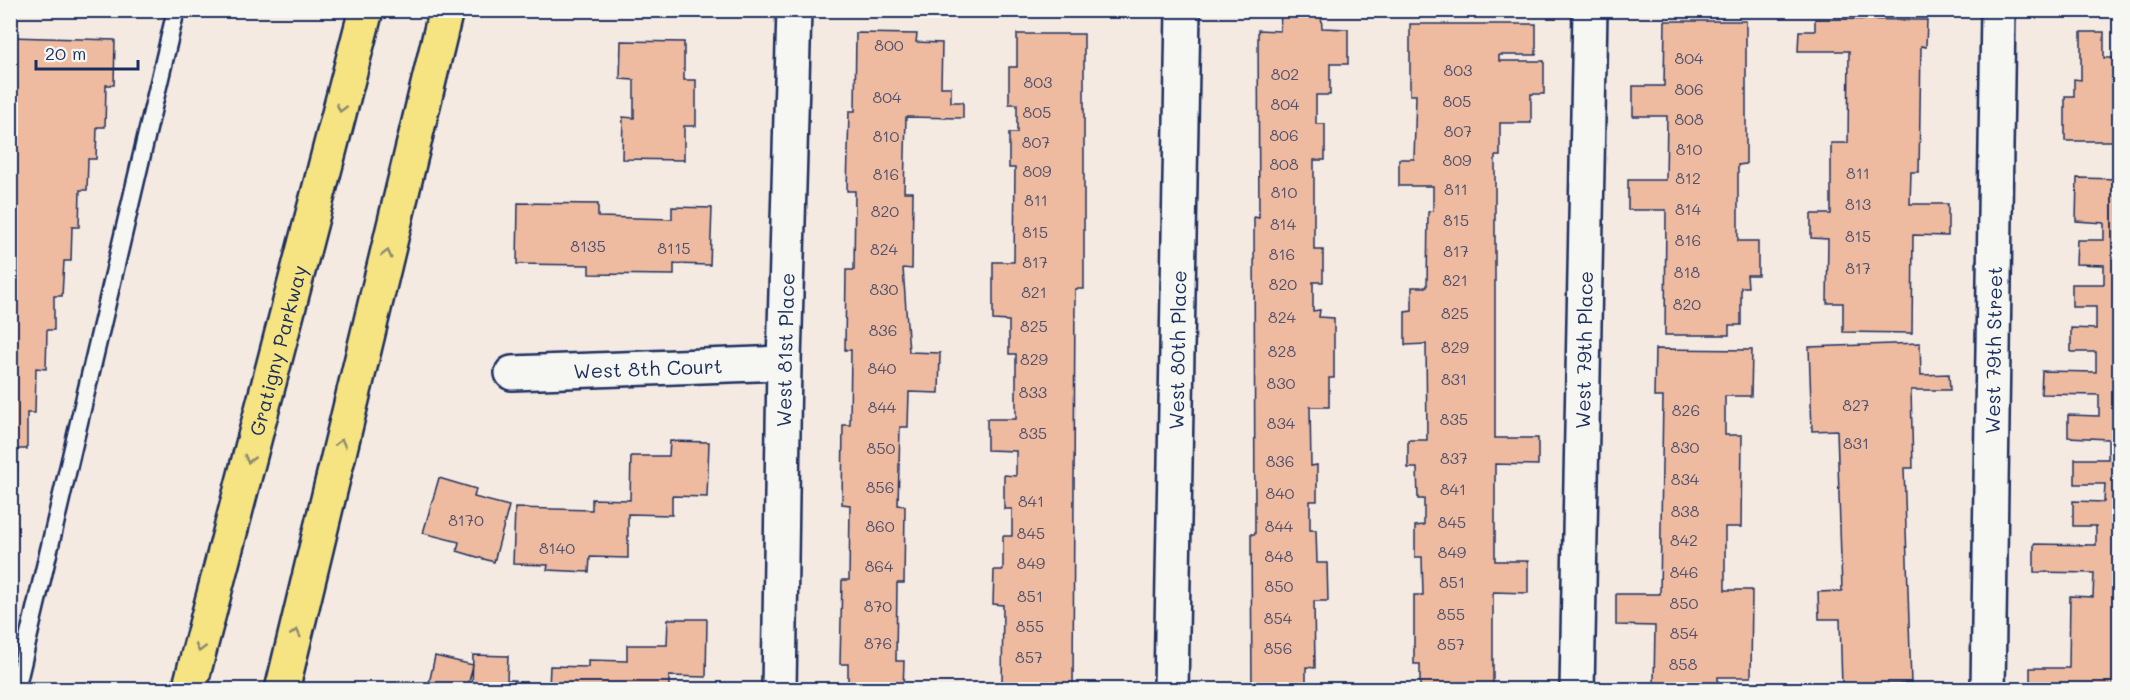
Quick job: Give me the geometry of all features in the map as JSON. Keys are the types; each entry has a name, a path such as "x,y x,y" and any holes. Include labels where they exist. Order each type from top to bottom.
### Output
{"highway":[{"name":"Gratigny Parkway","path":"189,690 366,10"},
{"path":"282,690 446,10"}],"street":[{"name":"West 81st Place","path":"779,690 784,363 794,10"},
{"name":"West 80th Place","path":"1171,690 1183,10"},
{"name":"West 79th Place","path":"1577,690 1590,10"},
{"name":"West 79th Street","path":"1988,690 1998,10"},
{"name":"West 8th Court","path":"512,373 784,363"}],"lane":[{"path":"15,690 176,10"}],"building":[{"path":"1281,14 1321,14 1322,28 1348,29 1348,64 1330,64 1330,95 1316,95 1316,124 1325,124 1325,160 1314,160 1314,250 1323,250 1323,282 1313,282 1313,311 1320,310 1319,317 1334,318 1334,378 1329,378 1329,407 1310,407 1311,466 1317,465 1317,501 1310,501 1310,530 1316,530 1317,563 1327,563 1328,601 1314,601 1315,668 1306,667 1306,690 1252,690 1251,534 1255,534 1254,217 1259,218 1258,30 1280,31"},
{"path":"1815,19 1927,20 1926,47 1921,46 1919,172 1911,172 1910,204 1948,204 1948,236 1913,235 1912,333 1843,332 1843,303 1827,303 1828,239 1811,238 1811,214 1831,214 1831,143 1848,143 1849,51 1798,51 1799,31 1815,31"},
{"path":"1665,21 1746,21 1746,164 1738,165 1738,241 1758,241 1758,275 1747,275 1748,287 1741,287 1741,325 1729,325 1729,335 1665,335 1666,210 1628,210 1628,180 1666,180 1667,116 1633,116 1633,86 1664,86"},
{"path":"1410,24 1536,24 1536,55 1499,55 1499,61 1544,61 1544,94 1531,94 1531,123 1500,123 1500,156 1495,156 1495,438 1538,438 1538,465 1495,464 1495,561 1528,561 1528,593 1493,592 1493,690 1420,690 1420,664 1414,664 1414,595 1423,595 1422,557 1415,557 1415,526 1424,525 1424,499 1418,499 1417,468 1408,468 1408,440 1427,440 1426,344 1405,345 1405,312 1412,311 1412,287 1427,287 1428,212 1433,211 1433,186 1399,186 1399,159 1414,159 1416,95 1410,95"},
{"path":"2081,32 2104,32 2104,58 2120,58 2120,133 2116,133 2116,141 2065,141 2065,96 2074,96 2074,79 2081,80"},
{"path":"856,33 917,34 916,42 942,43 941,87 951,87 951,102 963,102 963,118 906,117 904,192 913,192 912,269 903,268 909,352 940,353 939,393 909,392 908,427 900,427 898,505 905,506 904,583 897,583 896,661 904,661 903,690 848,690 848,664 840,664 842,580 849,580 850,505 842,504 843,425 850,425 851,350 845,350 846,270 854,270 855,191 847,191 849,111 855,111"},
{"path":"1017,34 1084,34 1084,289 1075,289 1073,690 988,690 988,684 1002,685 1003,605 993,604 994,570 1003,570 1003,536 1012,536 1012,509 1004,509 1004,475 1016,476 1016,451 987,450 987,419 1016,419 1016,354 1009,354 1009,321 993,320 993,262 1014,262 1015,168 1009,168 1009,133 1017,133 1017,104 1009,104 1009,67 1017,67"},
{"path":"10,37 115,40 114,85 106,85 105,127 97,127 96,159 88,159 87,190 80,190 79,227 72,227 71,261 64,261 62,296 54,296 54,330 47,330 46,369 36,368 35,413 27,413 27,449 18,449 17,495 10,495"},
{"path":"621,41 684,42 684,80 696,80 696,126 684,126 684,160 622,159 623,117 634,118 634,80 620,79"},
{"path":"2077,178 2120,179 2120,690 2030,690 2030,668 2069,668 2070,596 2093,597 2094,573 2034,572 2034,544 2096,545 2096,526 2073,526 2073,501 2104,502 2105,484 2075,484 2075,459 2108,459 2108,439 2068,437 2068,415 2099,416 2099,395 2041,394 2042,371 2096,372 2096,352 2071,352 2071,328 2096,329 2096,307 2072,307 2072,284 2104,284 2104,265 2076,264 2077,240 2104,240 2104,223 2076,221"},
{"path":"518,203 598,204 598,217 672,219 672,207 712,208 710,265 674,264 674,275 589,274 589,265 517,264"},
{"path":"1920,343 1921,375 1949,374 1950,390 1911,390 1913,468 1904,468 1911,683 1842,686 1840,619 1819,619 1818,592 1842,591 1837,430 1812,431 1809,347"},
{"path":"1655,349 1752,350 1751,396 1725,396 1725,435 1742,435 1741,527 1725,527 1725,590 1752,590 1751,677 1718,677 1718,686 1654,685 1655,626 1616,625 1616,594 1660,594 1663,397 1654,397"},
{"path":"670,441 709,442 707,497 672,496 672,515 628,514 628,558 590,557 589,572 547,570 548,565 513,564 515,508 592,510 592,499 630,500 631,456 669,456"},
{"path":"439,478 476,489 474,497 509,506 494,562 457,551 459,542 423,533"},
{"path":"668,619 707,619 706,677 669,676 669,690 472,690 473,655 508,656 507,680 515,680 515,687 549,688 550,666 588,667 588,660 627,661 627,645 667,645"},
{"path":"435,656 473,665 467,690 397,690 399,681 428,688"}]}
